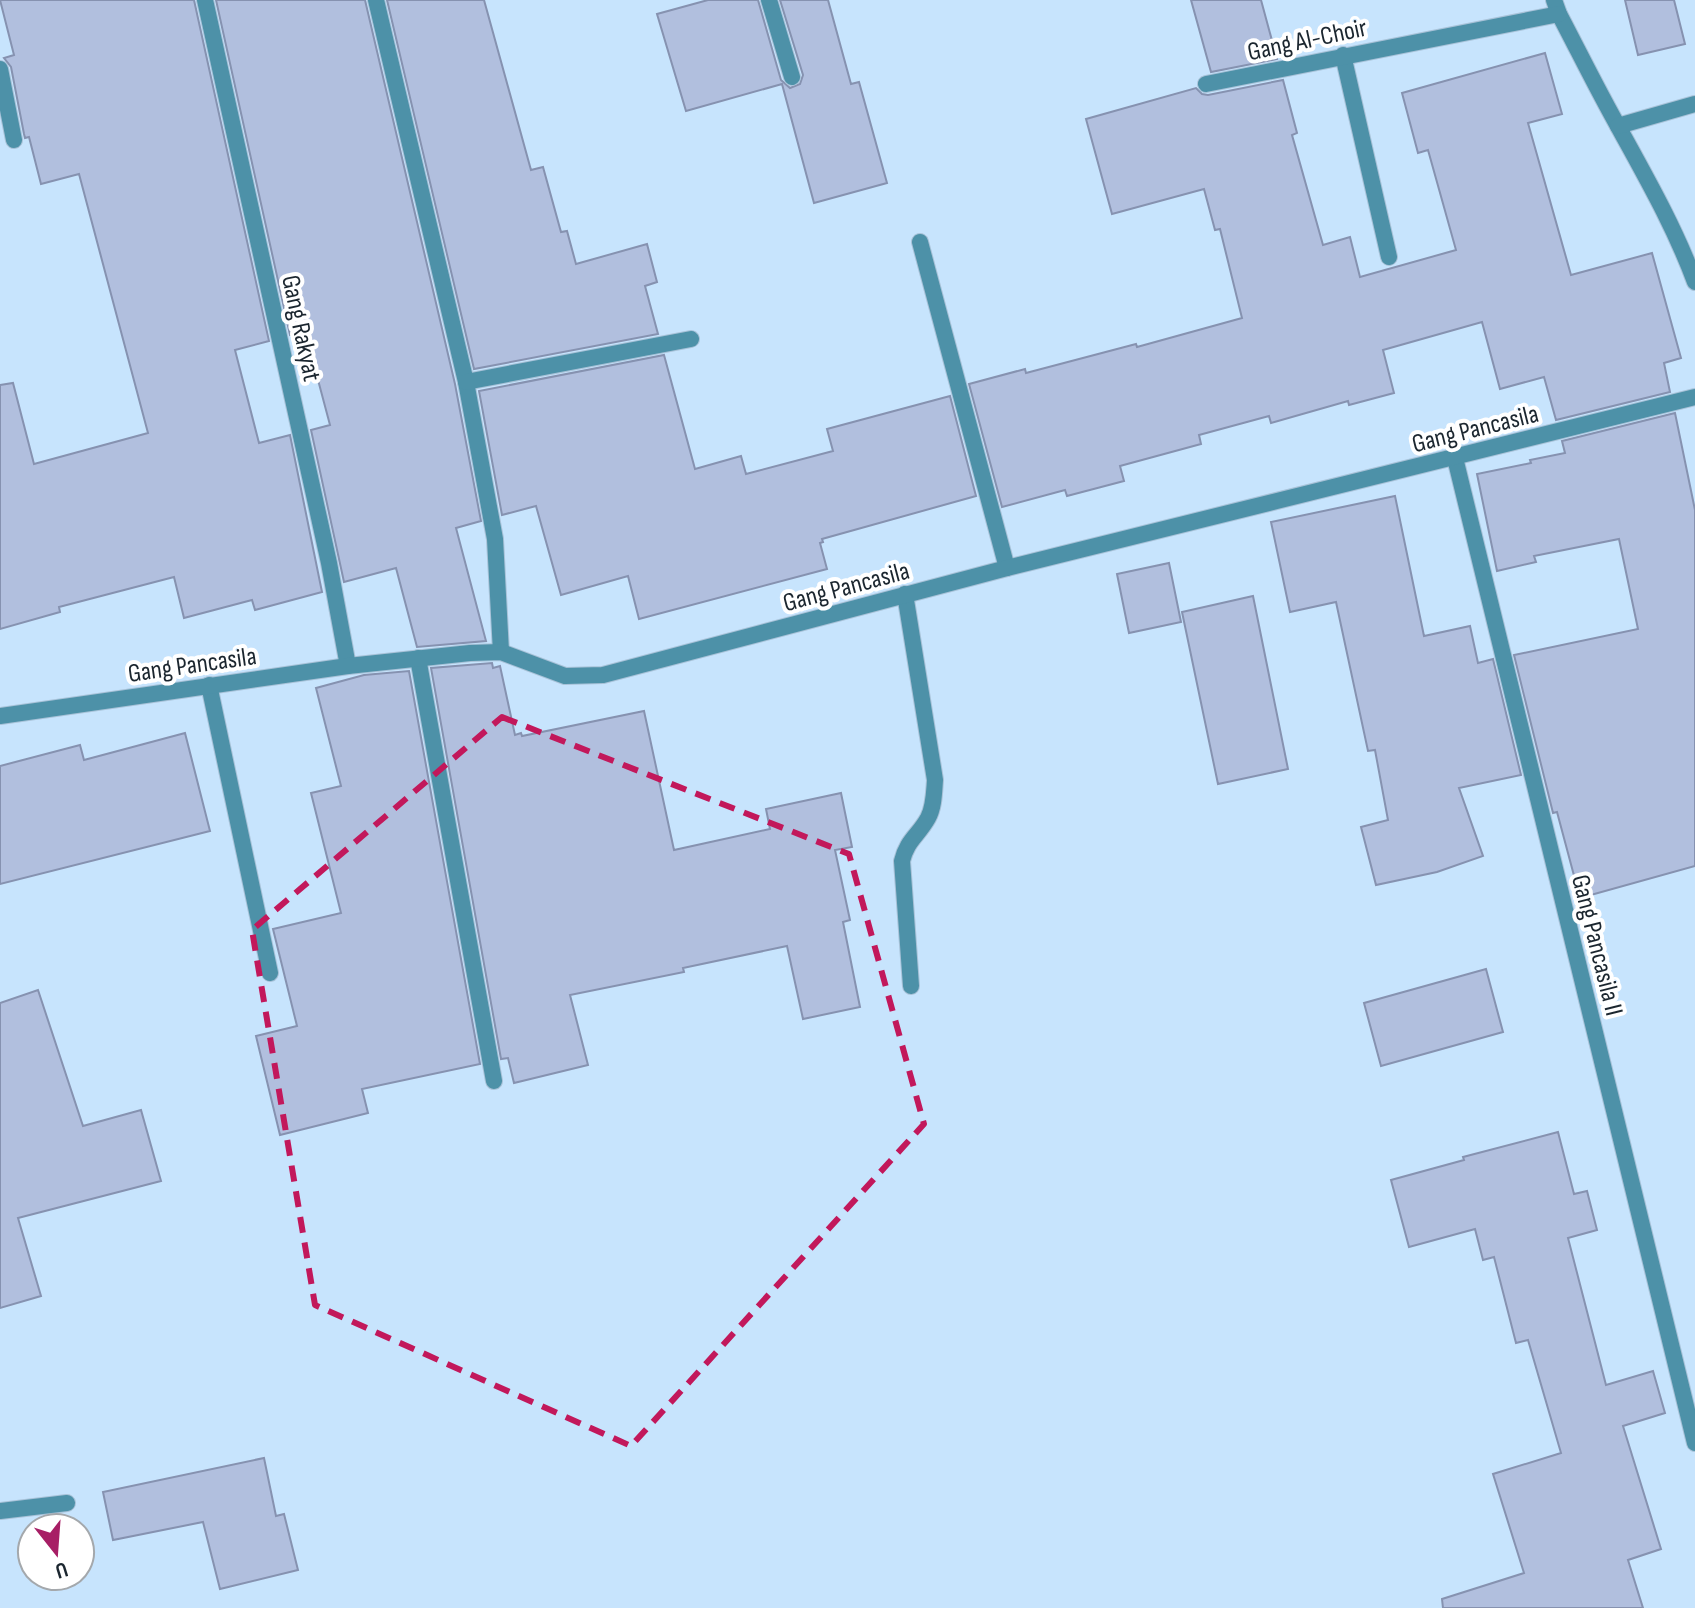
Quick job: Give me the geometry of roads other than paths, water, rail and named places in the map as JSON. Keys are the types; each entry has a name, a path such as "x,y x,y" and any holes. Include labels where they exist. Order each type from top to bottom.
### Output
{"street":[{"name":"Gang Rakyat","path":"205,0 329,563 348,666"},
{"path":"376,0 466,382 495,539 501,652"},
{"path":"769,0 792,77"},
{"path":"1557,7 1655,191 1680,241 1695,282"},
{"name":"Gang Al-Choir","path":"1206,84 1557,7"},
{"path":"1343,55 1389,257"},
{"path":"0,69 14,140"},
{"path":"1618,126 1695,104"},
{"path":"920,242 1007,568"},
{"path":"466,382 691,339"},
{"name":"Gang Pancasila","path":"0,716 348,666 501,652 565,676 603,675 1007,568 1695,397"},
{"name":"Gang Pancasila II","path":"1455,458 1695,1443"},
{"path":"905,594 935,780 928,818 905,846 902,861 911,986"},
{"path":"418,658 494,1081"},
{"path":"209,685 270,973"},
{"path":"0,1511 67,1503"}]}
